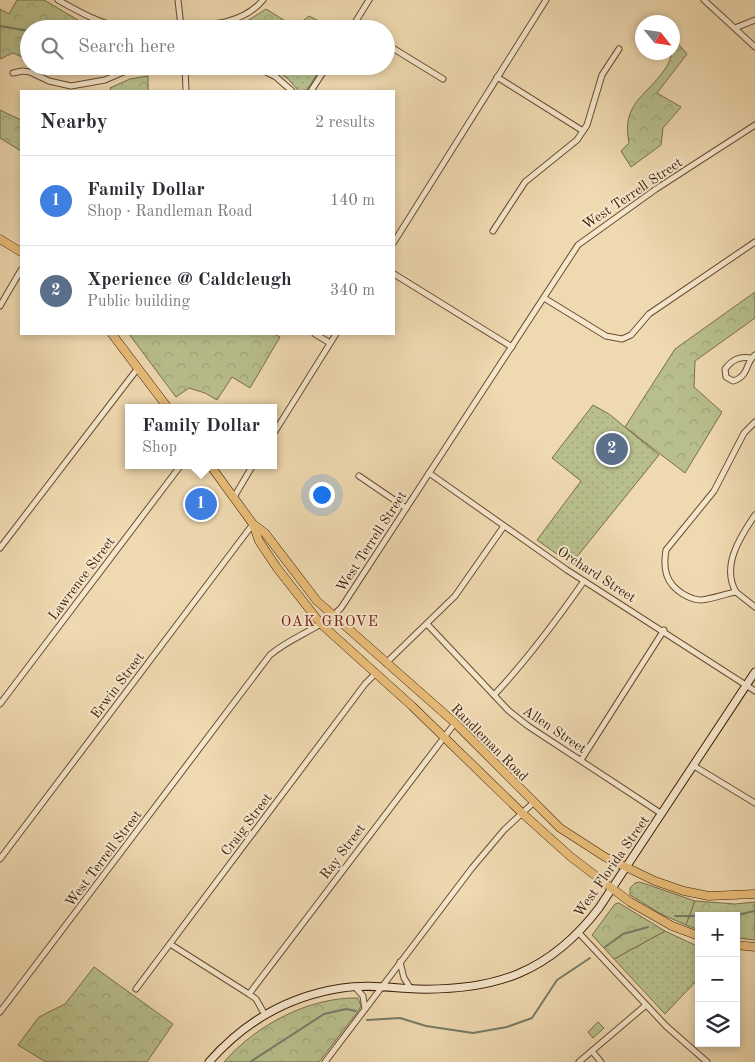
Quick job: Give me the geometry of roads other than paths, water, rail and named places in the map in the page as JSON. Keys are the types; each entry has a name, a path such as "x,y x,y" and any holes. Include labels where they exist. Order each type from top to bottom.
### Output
{"main road":[{"path":"0,239 20,251"},
{"path":"113,335 165,404"},
{"name":"Randleman Road","path":"213,469 253,524 259,541 310,614 444,735 522,813 571,857 630,902 672,926 695,935"},
{"name":"Randleman Road","path":"253,524 265,533 317,601 455,723 560,828 582,844 655,881 684,891 709,896 755,894"},
{"name":"West Florida Street","path":"209,1062 233,1037 288,1002 312,995 355,987 468,989 514,977 542,962 579,933 613,888 755,672"},
{"path":"740,945 755,947"}],"street":[{"path":"58,0 96,20"},
{"path":"178,0 180,20"},
{"path":"234,20 250,12 263,0"},
{"path":"357,20 369,0"},
{"path":"395,240 546,0"},
{"path":"704,0 755,47"},
{"path":"736,28 755,20"},
{"path":"493,230 525,182 572,146 583,131 602,75 618,49"},
{"path":"395,50 443,79"},
{"path":"13,73 20,71"},
{"path":"36,75 49,81 71,86 105,80 116,75"},
{"path":"186,75 186,90"},
{"path":"272,75 291,90"},
{"path":"312,90 321,75"},
{"path":"498,77 583,131"},
{"name":"West Terrell Street","path":"0,1012 270,655 288,641 333,616 572,254 586,238 656,189 755,125"},
{"path":"544,298 606,336 622,339 631,335 641,321 659,306 755,242"},
{"path":"0,306 20,272"},
{"path":"395,275 512,347"},
{"path":"317,335 330,343"},
{"path":"277,428 335,335"},
{"path":"753,356 749,366 741,376 733,381 726,377 725,369 734,360 753,356"},
{"path":"0,548 138,368"},
{"path":"736,592 700,600 691,598 675,589 669,582 664,561 666,550 714,491 744,433 755,422"},
{"name":"Lawrence Street","path":"0,704 178,469"},
{"path":"234,496 251,469"},
{"name":"Orchard Street","path":"429,473 584,581 664,630 755,691"},
{"path":"359,476 406,508"},
{"path":"755,515 734,552 730,566 730,577 736,592 755,607"},
{"name":"Erwin Street","path":"0,859 253,524"},
{"path":"386,663 455,596 504,526"},
{"path":"494,695 522,666 584,581"},
{"name":"Allen Street","path":"427,624 494,695 528,726 662,814"},
{"path":"581,760 664,630"},
{"name":"Craig Street","path":"136,989 359,692 375,674"},
{"name":"Ray Street","path":"249,994 455,723"},
{"path":"694,766 755,803"},
{"path":"326,1062 472,868 504,830 533,803"},
{"path":"579,933 666,1026 707,1062"},
{"path":"170,944 256,999 265,1015"},
{"path":"400,962 404,978 411,988"},
{"path":"355,987 362,996 365,1010"},
{"path":"579,1062 646,1005"},
{"path":"592,1051 601,1062"}],"waterway":[{"path":"0,26 20,29"},
{"path":"740,914 755,911"},
{"path":"675,916 695,916"},
{"path":"605,947 623,934 648,927"},
{"path":"367,1020 400,1018 426,1026 473,1033 507,1027 532,1018 557,980 590,958"},
{"path":"250,1062 324,1014 346,1009 356,1011"}],"place":[{"name":"Xperience @ Caldcleugh","path":"612,449"},
{"name":"Family Dollar","path":"201,504"}],"district":[{"name":"OAK GROVE","path":"330,621"}]}
